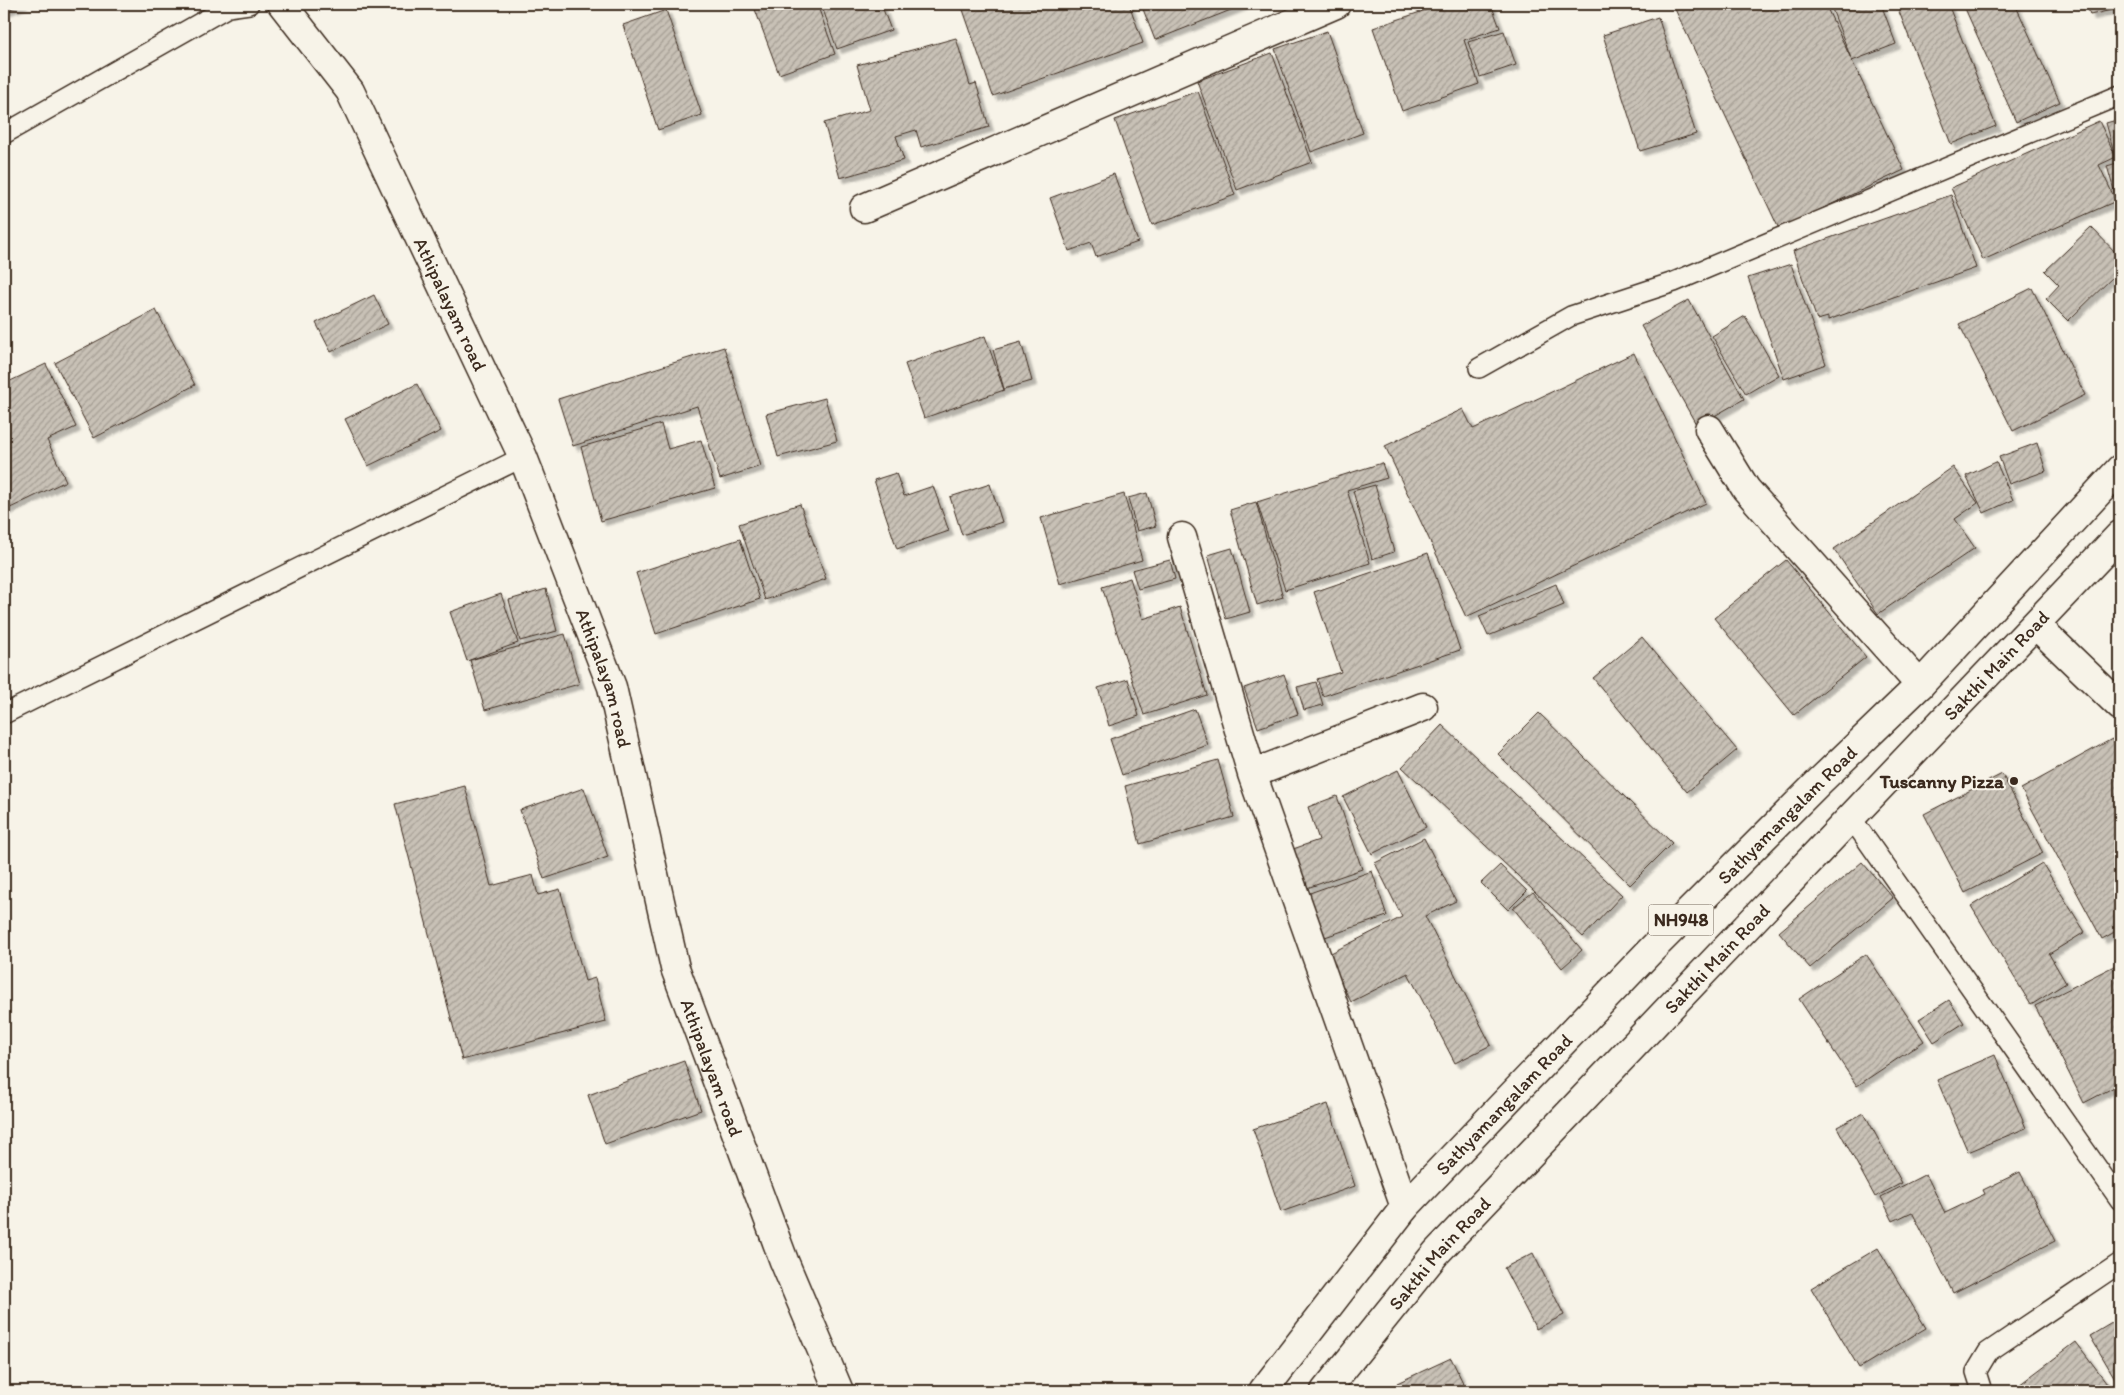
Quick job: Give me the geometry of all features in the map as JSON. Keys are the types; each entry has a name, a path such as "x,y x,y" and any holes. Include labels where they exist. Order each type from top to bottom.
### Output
{"main road":[{"name":"Athipalayam road","path":"282,4 350,91 523,456 612,687 675,968 784,1261 839,1391"},
{"path":"864,208 1336,4"},
{"path":"1709,430 1746,490 1920,685"},
{"name":"Sathyamangalam Road","path":"1263,1391 1405,1207 1653,948 1820,780 1920,685 2120,469"},
{"name":"Sakthi Main Road","path":"1325,1391 1436,1253 2120,536"},
{"path":"1182,537 1252,774 1405,1207"},
{"path":"2036,624 2120,706"},
{"path":"1252,774 1423,707"}],"lane":[{"path":"4,134 228,7 249,4"},
{"path":"1479,368 1571,316 1674,282 2120,95"},
{"path":"4,714 523,456"},
{"path":"1852,819 2120,1200"},
{"path":"1982,1391 1976,1372 1988,1352 2120,1263"}],"building":[{"path":"4,4 23,4 4,11"},
{"path":"753,4 817,4 835,54 779,74"},
{"path":"821,4 881,4 891,30 837,49"},
{"path":"961,4 1129,4 1143,43 993,96"},
{"path":"1141,4 1246,4 1155,40"},
{"path":"1444,4 1491,4 1500,28 1464,40 1479,84 1402,111 1373,28"},
{"path":"1680,4 1825,4 1904,170 1779,229 1674,7"},
{"path":"1830,4 1881,4 1896,44 1852,61"},
{"path":"1896,4 1948,4 1996,126 1951,144"},
{"path":"1963,4 2015,4 2060,102 2016,122"},
{"path":"2087,4 2120,4 2120,8 2090,15"},
{"path":"666,10 702,115 658,130 623,25"},
{"path":"1658,17 1696,134 1640,151 1603,35"},
{"path":"1327,31 1363,133 1311,152 1275,49"},
{"path":"1504,31 1516,65 1480,77 1468,42"},
{"path":"956,38 970,85 976,83 989,127 921,147 916,130 896,136 904,160 840,178 824,123 870,110 857,65"},
{"path":"1272,53 1312,162 1237,190 1197,81"},
{"path":"1198,91 1235,195 1152,225 1115,120"},
{"path":"2120,119 2119,208 2107,166 2117,163 2106,123"},
{"path":"2099,121 2116,157 2099,165 2116,201 1983,260 1951,188"},
{"path":"1114,174 1138,242 1096,257 1091,243 1069,251 1050,198"},
{"path":"1951,195 1976,268 1828,320 1828,317 1817,320 1793,251"},
{"path":"2091,227 2120,257 2120,270 2068,321 2046,299 2059,285 2045,271"},
{"path":"1791,264 1826,364 1784,379 1748,278"},
{"path":"2032,288 2085,395 2013,431 1959,324"},
{"path":"374,295 388,324 331,352 316,323"},
{"path":"1689,300 1744,399 1697,426 1641,326"},
{"path":"156,310 195,385 94,438 55,363"},
{"path":"1745,316 1779,375 1746,394 1712,336"},
{"path":"985,336 1004,390 924,418 905,364"},
{"path":"1021,342 1032,381 1004,389 993,350"},
{"path":"724,347 761,466 720,479 697,406 573,446 558,399"},
{"path":"1634,353 1706,503 1466,617 1385,446 1463,409 1473,429"},
{"path":"46,364 76,427 47,440 66,481 4,511 4,384"},
{"path":"417,384 441,431 368,466 345,419"},
{"path":"825,398 837,441 778,457 766,414"},
{"path":"661,424 668,449 701,440 715,488 601,521 581,447"},
{"path":"2037,443 2046,471 2009,484 1999,457"},
{"path":"1996,462 2013,500 1984,513 1966,476"},
{"path":"1382,463 1387,478 1347,490 1370,563 1285,590 1257,502"},
{"path":"1953,467 1978,503 1955,519 1975,548 1878,614 1834,549"},
{"path":"896,473 904,496 933,486 949,531 897,549 874,480"},
{"path":"990,484 1002,522 962,535 950,497"},
{"path":"1375,485 1394,552 1372,559 1353,491"},
{"path":"1147,493 1156,526 1137,531 1128,498"},
{"path":"1124,494 1142,560 1060,584 1041,518"},
{"path":"1256,502 1283,597 1257,605 1230,510"},
{"path":"800,504 826,579 765,600 739,524"},
{"path":"740,539 760,599 656,634 636,573"},
{"path":"1232,548 1250,612 1226,619 1208,555"},
{"path":"1428,553 1460,650 1323,696 1317,679 1341,672 1314,592"},
{"path":"1170,560 1175,579 1138,589 1132,570"},
{"path":"1786,560 1866,657 1794,715 1714,618"},
{"path":"1130,578 1143,619 1180,607 1207,695 1144,715 1102,587"},
{"path":"1556,584 1564,605 1488,636 1479,616"},
{"path":"546,589 557,631 520,641 509,600"},
{"path":"501,594 518,643 467,661 450,612"},
{"path":"565,634 579,684 485,710 470,660"},
{"path":"1642,637 1737,750 1687,792 1593,678"},
{"path":"1284,674 1298,714 1258,728 1244,688"},
{"path":"1128,679 1139,716 1109,726 1098,688"},
{"path":"1316,682 1323,705 1304,710 1297,687"},
{"path":"1195,709 1208,745 1122,775 1110,739"},
{"path":"1539,713 1672,843 1630,885 1498,754"},
{"path":"1442,725 1622,895 1583,937 1402,767"},
{"path":"2112,739 2120,754 2120,929 2102,939 2021,789"},
{"path":"1218,760 1234,817 1140,844 1125,786"},
{"path":"1398,770 1426,827 1372,854 1343,797"},
{"path":"2002,774 2043,853 1965,893 1924,814"},
{"path":"465,786 491,886 533,875 538,895 560,889 585,981 595,978 606,1022 462,1060 395,804"},
{"path":"584,788 608,857 544,879 520,810"},
{"path":"1337,796 1362,869 1307,888 1293,849 1319,840 1308,807"},
{"path":"1424,838 1456,901 1425,916 1491,1045 1455,1063 1408,973 1351,1002 1327,955 1402,917 1375,863"},
{"path":"1862,862 1893,898 1810,968 1779,932"},
{"path":"2042,863 2085,932 2049,954 2066,983 2031,1005 1971,906"},
{"path":"1500,865 1527,891 1508,910 1481,883"},
{"path":"1372,871 1387,916 1319,939 1304,895"},
{"path":"1533,892 1582,950 1562,968 1513,908"},
{"path":"1866,954 1924,1041 1857,1086 1799,999"},
{"path":"2116,965 2120,973 2120,1084 2084,1103 2035,1006"},
{"path":"1949,1000 1964,1023 1934,1042 1919,1019"},
{"path":"1995,1055 2026,1128 1968,1152 1937,1080"},
{"path":"684,1061 701,1110 605,1144 588,1095"},
{"path":"1328,1104 1355,1186 1281,1212 1253,1129"},
{"path":"1864,1113 1902,1183 1875,1197 1837,1127"},
{"path":"2020,1172 2055,1241 1953,1293 1912,1212 1893,1221 1881,1197 1926,1174 1945,1213 1985,1194 1983,1190"},
{"path":"1878,1248 1926,1328 1859,1368 1811,1288"},
{"path":"1533,1253 1564,1315 1536,1329 1504,1268"},
{"path":"2120,1318 2120,1387 2090,1336"},
{"path":"2076,1342 2113,1391 2024,1391 2019,1385"},
{"path":"1451,1358 1467,1391 1401,1391 1397,1383"}],"place":[{"name":"Tuscanny Pizza","path":"2014,781"}]}
